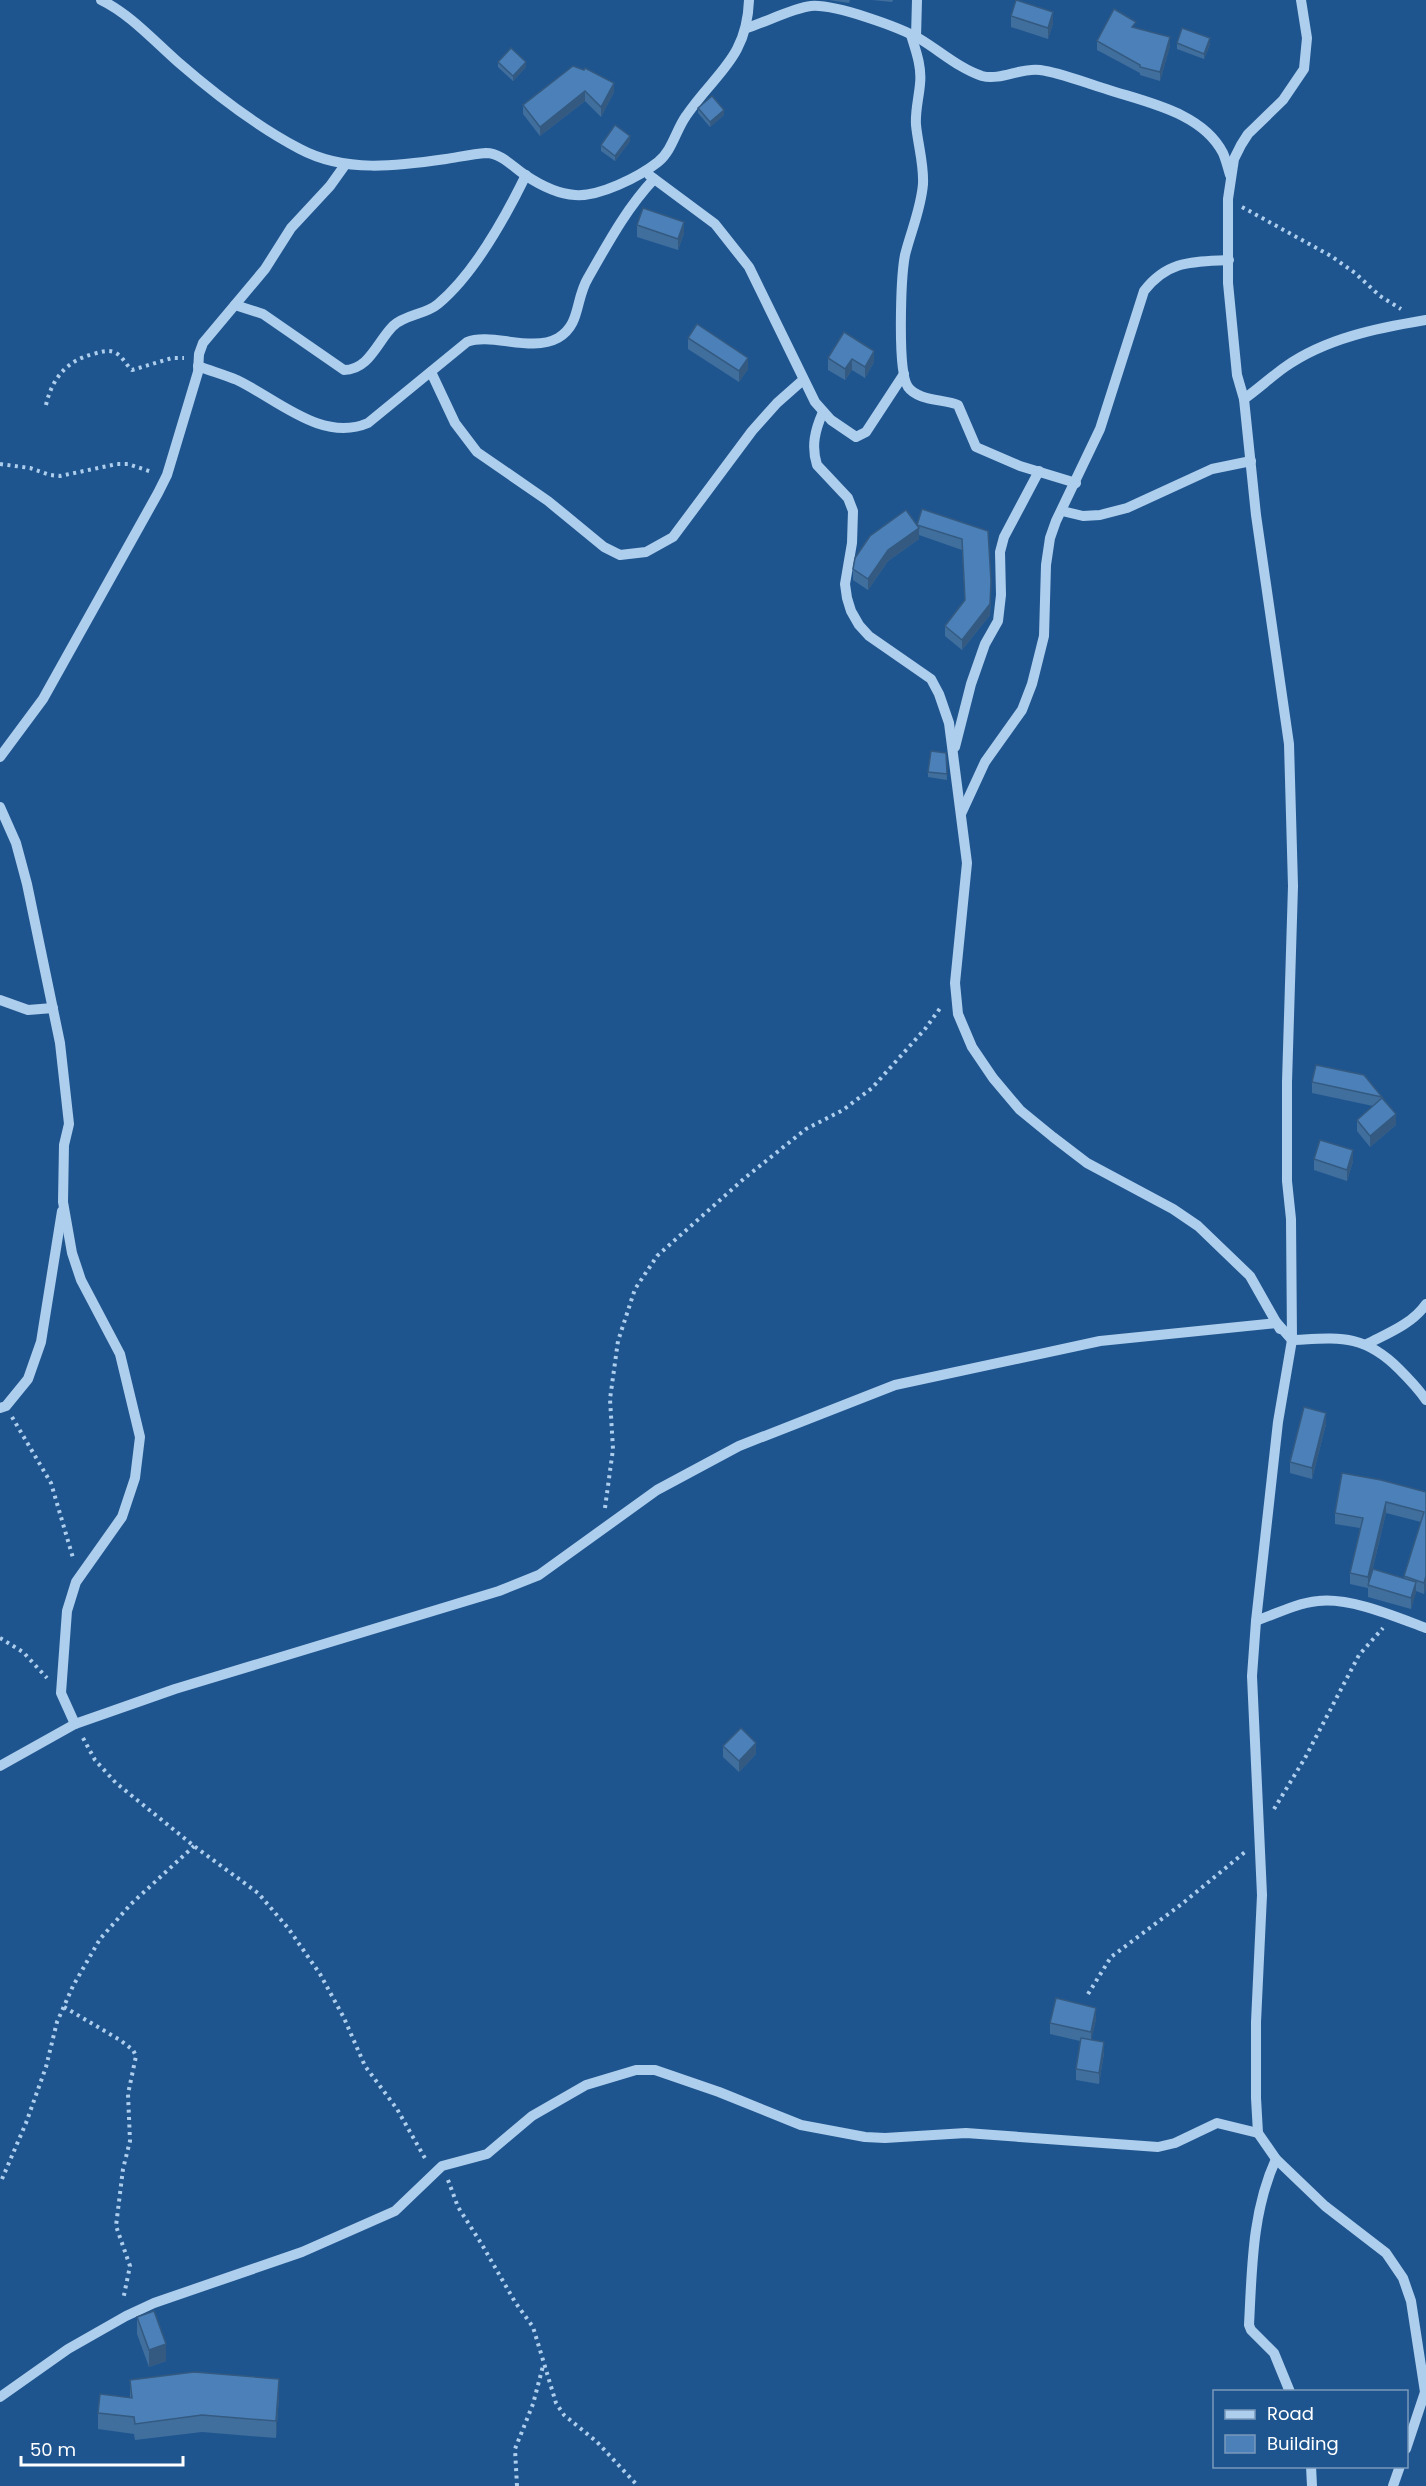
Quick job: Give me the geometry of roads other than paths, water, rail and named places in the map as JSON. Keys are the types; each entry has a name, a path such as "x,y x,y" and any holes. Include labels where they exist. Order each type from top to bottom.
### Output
{"street":[{"path":"101,0 132,22 213,92 301,150 345,165 405,164 492,154 546,188 563,193 590,195 609,189 643,171 663,157 686,116 735,56 747,28 749,0"},
{"path":"917,0 913,36 920,74 916,125 923,183 905,257 902,344 906,385 912,391 958,405 976,447 996,457 1076,483"},
{"path":"1301,0 1307,38 1304,69 1283,99 1248,134 1241,145 1230,175 1232,181 1228,199 1228,283 1237,375 1244,399 1264,575 1289,744 1293,886 1287,1082 1287,1180 1291,1219 1291,1345 1278,1422 1252,1676 1258,1795 1257,1840 1262,1894 1256,2022 1258,2133 1276,2159 1325,2206 1386,2253 1403,2278 1411,2301 1425,2392 1408,2446"},
{"path":"747,28 812,6 841,11 913,36 973,72 986,77 1024,69 1042,70 1191,120 1214,141 1222,152 1232,181"},
{"path":"0,757 43,699 167,475 203,343 265,269 291,228 330,186 345,165"},
{"path":"643,171 715,224 749,267 783,332 803,380 823,412 851,436 861,435 904,374"},
{"path":"235,305 263,314 344,370 356,369 373,353 392,327 402,319 435,306 450,291 493,235 526,176"},
{"path":"198,366 237,380 326,427 355,429 368,423 473,340 544,342 557,339 567,331 575,321 586,280 618,224 654,179"},
{"path":"961,815 985,762 1022,710 1032,684 1044,636 1046,565 1050,538 1100,429 1144,291 1155,277 1174,267 1192,262 1229,260"},
{"path":"1244,399 1286,366 1328,345 1359,333 1422,321"},
{"path":"431,372 455,423 477,452 548,501 604,548 620,555 646,552 673,537 752,431 777,403 803,380"},
{"path":"823,412 816,428 813,445 817,465 848,498 853,511 852,543 845,584 851,611 869,636 931,678 945,710 967,863 955,983 958,1014 972,1047 993,1078 1020,1110 1087,1162 1173,1209 1198,1226 1250,1276 1291,1345"},
{"path":"1062,510 1083,516 1100,515 1127,508 1212,469 1251,461"},
{"path":"953,756 971,684 986,644 998,621 1000,552 1004,537 1039,471"},
{"path":"0,807 16,843 41,948 60,1043 69,1124 64,1145 63,1202 42,1342 28,1379 3,1407"},
{"path":"0,1000 28,1010 53,1008"},
{"path":"63,1202 72,1253 81,1280 120,1354 140,1437 135,1478 122,1517 76,1582 67,1611 61,1693 75,1724"},
{"path":"1367,1344 1405,1324 1420,1313 1426,1304"},
{"path":"0,1766 75,1724 175,1689 499,1591 539,1575 597,1531 657,1490 739,1446 895,1385 1100,1341 1277,1323"},
{"path":"1291,1345 1341,1338 1367,1344 1380,1351 1396,1365 1419,1389 1426,1400"},
{"path":"1256,1621 1318,1601 1358,1605 1426,1628"},
{"path":"0,2397 51,2360 117,2320 154,2303 302,2252 395,2211 442,2166 487,2154 532,2116 586,2085 636,2070 655,2070 801,2125 865,2137 966,2133 1158,2147 1175,2143 1217,2123 1258,2133"},
{"path":"1276,2159 1268,2176 1254,2230 1249,2325 1251,2330 1274,2353 1290,2390"},
{"path":"1311,2468 1312,2486"},
{"path":"1393,2486 1399,2468"}]}
